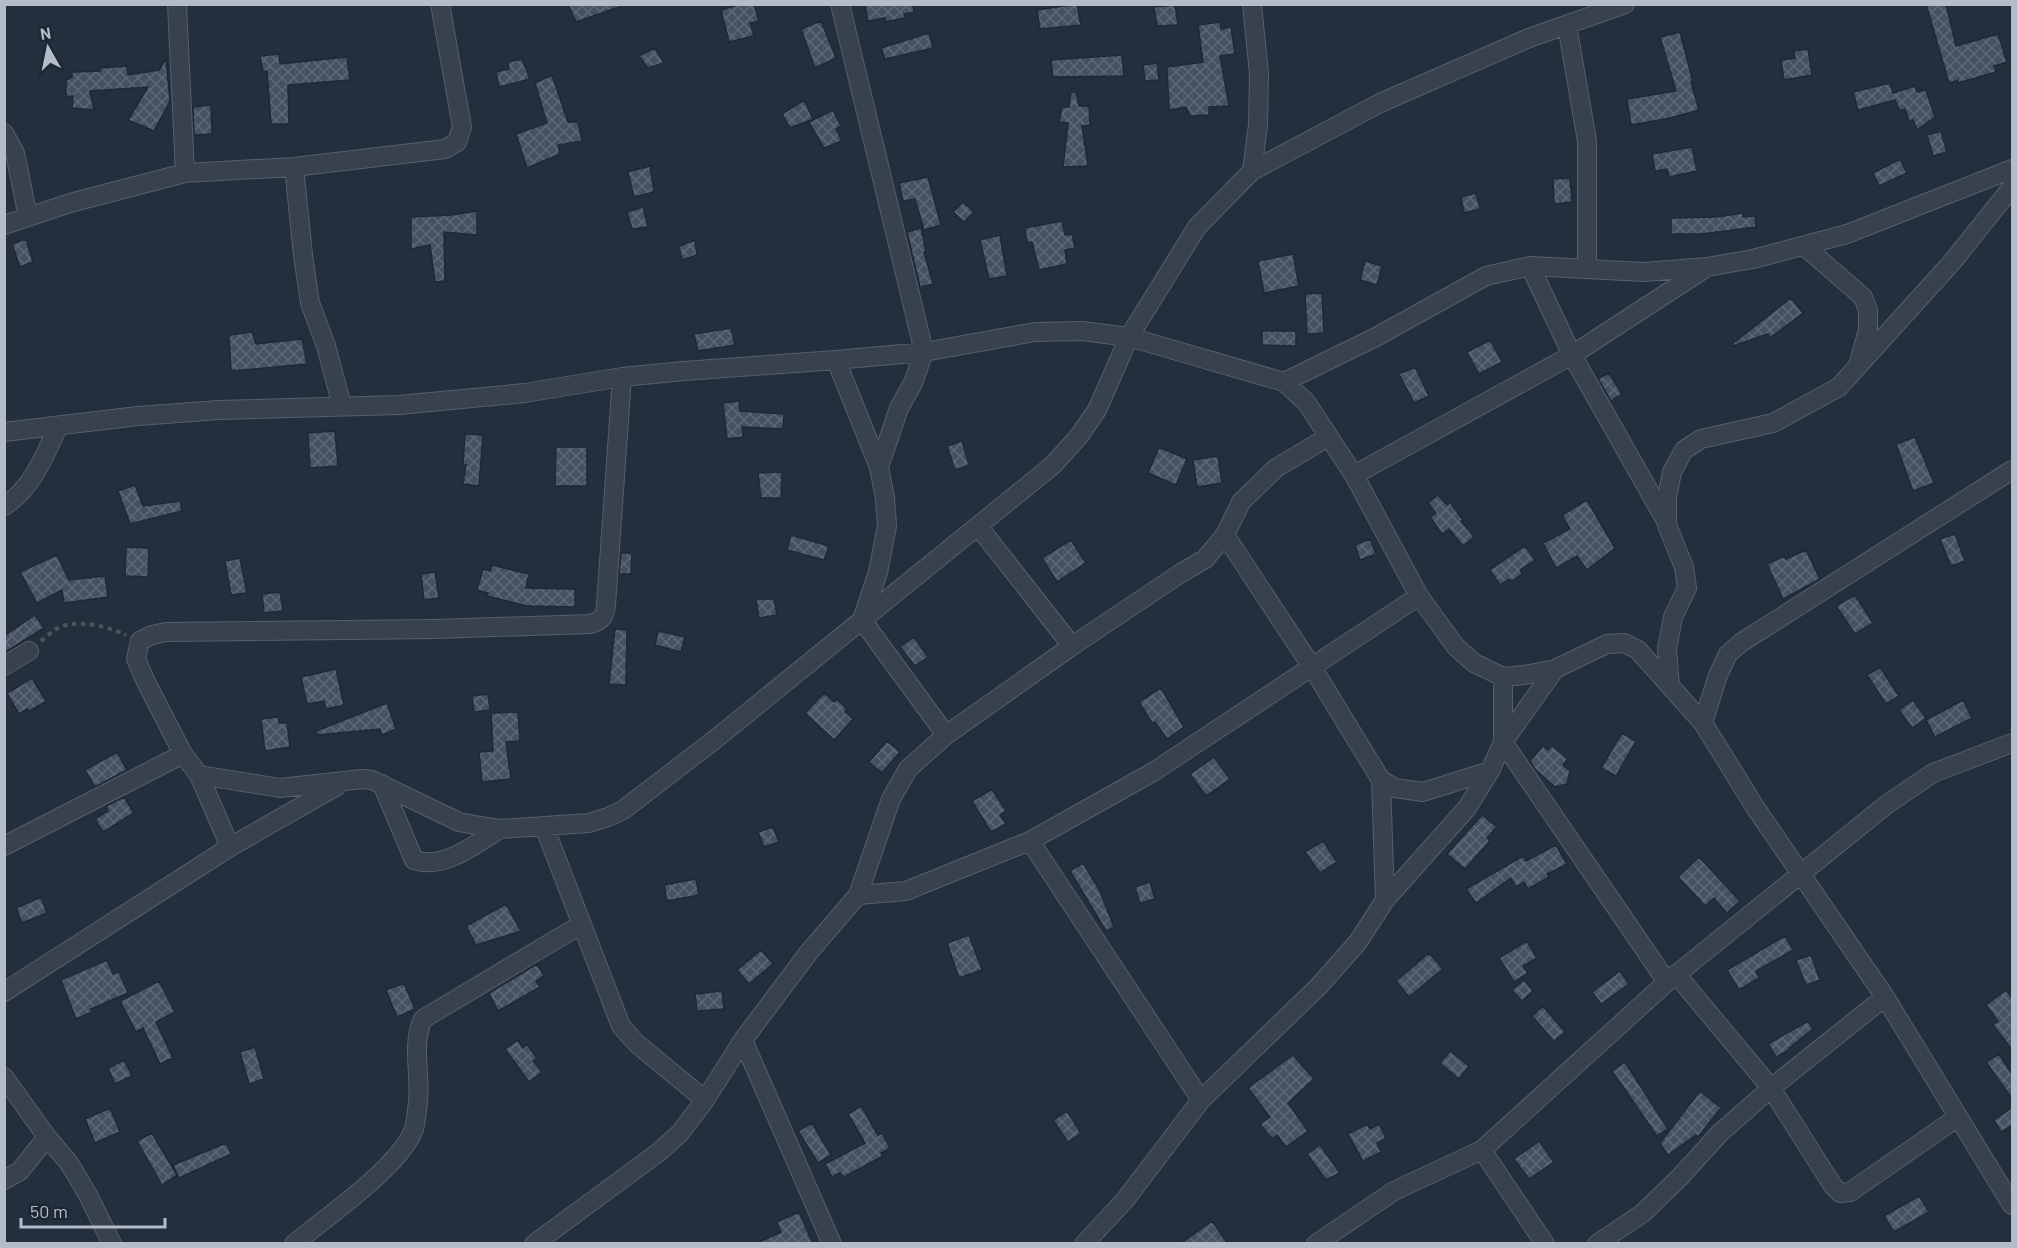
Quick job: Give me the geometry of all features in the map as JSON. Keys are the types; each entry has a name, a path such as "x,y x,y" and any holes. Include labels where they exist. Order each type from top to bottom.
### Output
{"street":[{"path":"177,4 185,173"},
{"path":"4,225 70,203 185,173 294,167 445,149 457,142 462,127 440,4"},
{"path":"840,4 924,352 899,408 879,467"},
{"path":"1252,4 1258,74 1258,125 1252,171"},
{"path":"199,775 280,788 362,778 382,784 459,822 500,829 589,823 623,810 713,741 1053,465 1079,436 1097,410 1129,337 1197,227 1252,171 1380,103 1529,38 1625,4"},
{"path":"1568,25 1587,141 1587,269"},
{"path":"4,134 15,153 28,217"},
{"path":"294,167 310,303 326,346 342,406"},
{"path":"1284,382 1376,337 1486,276 1530,266 1644,272 1707,267 1753,259 1847,234 2013,169"},
{"path":"1667,525 1667,497 1672,472 1684,450 1701,439 1773,423 1839,387 1953,261 2013,187"},
{"path":"1804,246 1863,297 1868,310 1868,330 1858,366"},
{"path":"1530,266 1572,355 1667,525 1684,567 1687,588 1673,617 1667,649 1670,686"},
{"path":"1354,475 1572,355 1707,267"},
{"path":"4,432 58,428 138,416 219,410 399,405 525,393 622,377 924,352 1035,332 1082,331 1129,337 1284,382 1306,402 1354,475 1419,596 1456,647 1474,663 1503,677 1526,675 1555,669 1607,644 1624,643 1638,650 1703,723 1755,807 1885,997 2013,1205"},
{"path":"836,360 879,467 885,498 887,526 878,572 862,620"},
{"path":"230,847 199,775 183,754 136,658 140,641 166,632 436,629 590,624 599,621 605,615 606,605 622,377"},
{"path":"4,506 14,500 33,479 58,428"},
{"path":"534,1244 658,1152 680,1133 705,1100 743,1040 809,952 858,895 891,799 908,769 946,735 1072,646 1205,559 1225,535 1241,502 1276,468 1328,437"},
{"path":"1703,723 1718,675 1728,654 1742,642 2013,470"},
{"path":"978,526 1072,646"},
{"path":"1225,535 1312,667 1381,780 1395,788 1423,792 1490,771"},
{"path":"858,895 906,891 1030,841 1153,772 1419,596"},
{"path":"862,620 946,735"},
{"path":"4,666 29,651"},
{"path":"1084,1244 1125,1200 1201,1100 1318,987 1358,942 1385,900 1467,808 1490,771 1503,742 1555,669"},
{"path":"1503,677 1503,742 1671,978 1771,1088 1833,1186 1840,1193 1850,1192 1958,1117"},
{"path":"1316,1244 1394,1191 1482,1150 1671,978 1886,805 1932,773 2013,742"},
{"path":"4,846 183,754"},
{"path":"1381,780 1385,900"},
{"path":"4,992 230,847 344,782"},
{"path":"382,784 414,860 436,863 500,829"},
{"path":"544,826 621,1026 636,1043 705,1100"},
{"path":"1030,841 1201,1100"},
{"path":"294,1244 364,1187 398,1155 414,1129 418,1099 418,1030 423,1019 582,924"},
{"path":"1597,1244 1643,1213 1680,1178 1720,1134 1771,1088 1885,997"},
{"path":"743,1040 832,1244"},
{"path":"4,1077 47,1137 69,1163 112,1244"},
{"path":"4,1180 20,1171 47,1137"},
{"path":"1482,1150 1545,1244"}],"path":[{"path":"29,651 56,629 72,624 112,628 140,641"}],"building":[{"path":"568,4 619,4 619,7 576,22"},
{"path":"741,4 754,4 759,21 750,23 754,36 729,42 721,10"},
{"path":"865,4 913,4 914,12 904,14 905,18 885,22 885,18 868,21"},
{"path":"1077,4 1081,25 1040,29 1037,10"},
{"path":"1926,4 1946,4 1956,46 1998,34 2007,62 1994,66 1996,72 1958,83 1958,80 1949,83"},
{"path":"1175,5 1178,25 1157,26 1154,7"},
{"path":"821,21 836,58 815,68 801,29"},
{"path":"1220,22 1221,29 1231,27 1235,54 1220,56 1229,106 1209,107 1209,115 1190,116 1186,107 1169,110 1167,67 1203,62 1198,25"},
{"path":"1680,32 1699,110 1631,125 1627,99 1676,91 1660,37"},
{"path":"929,33 933,48 885,59 881,48"},
{"path":"655,48 664,63 648,68 639,56"},
{"path":"1808,49 1812,75 1784,80 1781,60 1795,58 1794,51"},
{"path":"279,54 280,64 347,57 350,80 288,85 289,124 271,124 267,71 263,72 260,56"},
{"path":"1122,55 1124,76 1053,77 1051,60"},
{"path":"166,59 170,101 154,131 128,120 148,87 90,91 94,110 72,108 73,96 66,97 66,80 72,77 72,72 100,71 100,68 127,66 128,75 159,70"},
{"path":"522,59 530,79 499,87 496,72 509,69 508,62"},
{"path":"1157,63 1159,80 1145,81 1143,65"},
{"path":"552,75 568,122 578,122 582,141 558,145 560,154 527,168 516,134 547,123 535,83"},
{"path":"1890,83 1893,93 1915,86 1917,92 1926,90 1935,117 1917,130 1913,120 1909,121 1905,109 1900,111 1895,100 1858,110 1853,92"},
{"path":"1071,92 1076,92 1079,106 1089,106 1090,125 1082,126 1088,166 1063,167 1068,123 1059,122 1062,107 1069,107"},
{"path":"804,100 813,119 790,128 782,114"},
{"path":"211,105 212,134 194,135 193,107"},
{"path":"833,110 841,126 836,129 842,141 824,148 809,122"},
{"path":"1941,131 1947,152 1933,156 1927,135"},
{"path":"1692,147 1697,171 1669,177 1667,169 1655,171 1652,154"},
{"path":"1900,159 1907,173 1879,186 1873,173"},
{"path":"650,166 654,192 634,197 628,172"},
{"path":"928,177 941,225 924,230 915,199 903,201 899,183"},
{"path":"1570,178 1572,202 1554,204 1553,179"},
{"path":"1476,193 1480,209 1464,213 1461,197"},
{"path":"963,202 974,212 964,222 953,212"},
{"path":"643,207 648,227 632,229 627,212"},
{"path":"477,211 477,235 444,232 445,281 435,282 430,245 411,249 411,217"},
{"path":"1743,213 1743,217 1755,216 1756,227 1702,234 1671,234 1671,218 1716,217"},
{"path":"1062,221 1065,235 1072,234 1075,248 1065,250 1067,264 1039,270 1032,242 1027,243 1025,228"},
{"path":"921,228 926,251 924,252 933,284 920,287 907,232"},
{"path":"1000,235 1007,276 989,279 980,240"},
{"path":"26,239 33,262 20,267 12,244"},
{"path":"695,240 697,255 682,260 679,246"},
{"path":"1293,254 1299,286 1264,293 1258,261"},
{"path":"1365,261 1382,266 1377,285 1360,280"},
{"path":"1322,293 1324,333 1307,334 1305,294"},
{"path":"1791,298 1803,313 1770,338 1768,334 1733,346 1732,344"},
{"path":"731,328 735,345 698,351 694,334"},
{"path":"1262,331 1296,331 1296,346 1262,345"},
{"path":"252,332 256,344 302,339 307,364 231,371 229,335"},
{"path":"1490,340 1502,362 1479,374 1467,352"},
{"path":"1415,367 1429,396 1414,403 1399,374"},
{"path":"1609,373 1622,394 1611,401 1598,379"},
{"path":"739,401 740,411 784,414 783,429 742,427 743,437 727,439 723,403"},
{"path":"335,431 338,466 310,468 308,433"},
{"path":"465,434 483,435 479,486 463,484 466,465 463,465"},
{"path":"1915,437 1934,483 1913,491 1896,444"},
{"path":"962,441 969,465 955,470 947,446"},
{"path":"556,447 587,447 587,486 555,486"},
{"path":"1159,447 1187,459 1176,485 1148,473"},
{"path":"1218,456 1222,483 1197,487 1193,460"},
{"path":"782,472 781,498 761,498 758,473"},
{"path":"135,485 143,506 180,501 182,511 130,524 118,491"},
{"path":"1438,495 1447,505 1450,502 1474,537 1463,546 1449,529 1442,534 1430,517 1436,513 1428,503"},
{"path":"1587,500 1615,548 1587,570 1577,556 1556,568 1543,543 1570,529 1562,515"},
{"path":"1955,534 1965,561 1951,566 1940,539"},
{"path":"791,535 829,546 824,560 787,550"},
{"path":"1370,539 1376,554 1360,560 1355,545"},
{"path":"1071,540 1086,563 1057,582 1042,558"},
{"path":"1525,546 1535,560 1520,570 1522,574 1500,585 1490,570"},
{"path":"126,547 149,548 148,577 125,576"},
{"path":"1806,550 1820,579 1783,599 1767,564"},
{"path":"621,553 632,553 631,574 619,574"},
{"path":"57,555 69,580 105,576 108,597 64,603 62,590 37,603 20,572"},
{"path":"240,558 247,593 231,595 225,561"},
{"path":"492,565 529,574 526,588 575,589 575,607 527,606 487,596 488,593 477,590 483,569 490,571"},
{"path":"435,572 439,598 424,600 421,574"},
{"path":"280,592 283,611 264,613 262,594"},
{"path":"1855,595 1873,623 1855,634 1836,606"},
{"path":"756,599 774,599 777,615 759,618"},
{"path":"35,615 44,628 4,653 4,636"},
{"path":"615,629 627,630 626,685 609,684"},
{"path":"658,631 685,637 681,652 655,645"},
{"path":"914,637 928,657 915,666 900,647"},
{"path":"1880,667 1899,696 1886,704 1867,675"},
{"path":"336,669 344,705 326,709 324,701 307,704 301,677"},
{"path":"32,678 46,701 30,711 27,709 19,714 7,693"},
{"path":"1161,688 1184,727 1167,739 1155,722 1152,723 1139,702"},
{"path":"824,693 834,702 837,699 846,708 845,712 853,719 834,740 805,713"},
{"path":"488,694 490,710 474,712 472,696"},
{"path":"1913,700 1926,718 1912,728 1899,710"},
{"path":"1963,700 1972,718 1935,737 1926,720"},
{"path":"387,703 396,729 382,735 380,729 317,735 316,731"},
{"path":"518,712 520,741 506,742 511,779 482,782 479,752 493,751 491,713"},
{"path":"278,717 279,723 287,723 290,747 265,751 261,719"},
{"path":"1622,733 1636,741 1616,776 1601,768"},
{"path":"887,741 900,752 882,773 869,762"},
{"path":"1543,746 1548,750 1552,746 1568,759 1563,765 1570,771 1567,784 1555,787 1535,769 1530,761"},
{"path":"117,752 127,770 95,787 85,770"},
{"path":"1214,757 1230,779 1206,796 1190,774"},
{"path":"992,789 1006,811 1000,815 1006,824 991,832 972,801"},
{"path":"124,797 134,813 103,832 95,819 108,811 106,806"},
{"path":"1482,815 1497,827 1487,838 1490,841 1465,869 1447,854"},
{"path":"773,827 779,842 764,847 758,832"},
{"path":"1323,841 1337,862 1320,873 1305,852"},
{"path":"1556,845 1567,864 1547,874 1549,877 1528,889 1524,882 1516,887 1511,878 1476,903 1466,889 1523,856 1526,861"},
{"path":"1699,857 1740,901 1727,913 1714,898 1705,906 1678,877"},
{"path":"1083,863 1099,889 1114,927 1106,931 1070,871"},
{"path":"696,879 699,895 667,901 664,885"},
{"path":"1150,882 1155,899 1140,903 1135,887"},
{"path":"41,897 47,913 22,923 16,908"},
{"path":"506,904 521,931 476,945 466,926"},
{"path":"969,935 982,970 959,978 947,943"},
{"path":"1785,936 1793,950 1756,971 1759,978 1739,990 1727,970"},
{"path":"1527,941 1537,958 1523,966 1528,973 1514,982 1499,958"},
{"path":"761,950 773,964 749,984 737,970"},
{"path":"1429,953 1443,969 1409,997 1396,981"},
{"path":"1811,955 1820,980 1806,985 1796,960"},
{"path":"107,960 113,974 119,972 128,993 91,1009 92,1012 76,1019 61,980"},
{"path":"537,964 544,976 536,981 540,987 498,1011 489,993"},
{"path":"1620,971 1629,984 1601,1004 1592,992"},
{"path":"1524,980 1533,991 1522,1001 1512,990"},
{"path":"159,981 175,1012 156,1022 173,1058 160,1064 143,1028 136,1032 120,1001"},
{"path":"404,983 415,1009 397,1017 386,990"},
{"path":"2006,990 2013,999 2013,1051 1993,1025 1998,1021 1986,1005"},
{"path":"722,991 724,1009 697,1011 695,994"},
{"path":"1543,1006 1565,1032 1554,1041 1532,1016"},
{"path":"1808,1021 1813,1029 1789,1050 1776,1057 1768,1044"},
{"path":"518,1040 523,1048 527,1044 537,1058 533,1061 542,1072 529,1082 505,1049"},
{"path":"255,1047 264,1079 249,1084 240,1052"},
{"path":"1450,1051 1469,1066 1459,1079 1440,1063"},
{"path":"1999,1054 2013,1076 2013,1100 1986,1062"},
{"path":"1293,1055 1314,1079 1288,1103 1308,1131 1286,1147 1277,1135 1272,1139 1260,1124 1270,1117 1248,1088"},
{"path":"124,1060 132,1076 115,1084 108,1068"},
{"path":"1625,1062 1668,1129 1657,1136 1612,1071"},
{"path":"1700,1091 1721,1108 1698,1137 1696,1135 1668,1155 1660,1143"},
{"path":"861,1106 878,1135 882,1133 890,1148 881,1153 883,1156 844,1177 840,1173 832,1177 825,1164 865,1143 848,1114"},
{"path":"2013,1107 2013,1125 2001,1132 1994,1120"},
{"path":"110,1108 120,1132 95,1143 85,1119"},
{"path":"1067,1111 1081,1133 1068,1142 1053,1120"},
{"path":"812,1123 831,1155 818,1163 798,1131"},
{"path":"1367,1124 1370,1129 1379,1124 1386,1138 1377,1143 1381,1152 1363,1161 1348,1134"},
{"path":"152,1133 177,1175 162,1185 137,1141"},
{"path":"1539,1141 1554,1162 1529,1179 1514,1159"},
{"path":"226,1143 231,1154 179,1178 173,1165"},
{"path":"1320,1145 1340,1173 1326,1180 1307,1154"},
{"path":"1919,1196 1929,1212 1894,1232 1884,1216"},
{"path":"799,1212 813,1244 755,1244 781,1232 777,1222"},
{"path":"1212,1221 1228,1244 1180,1244"}]}
